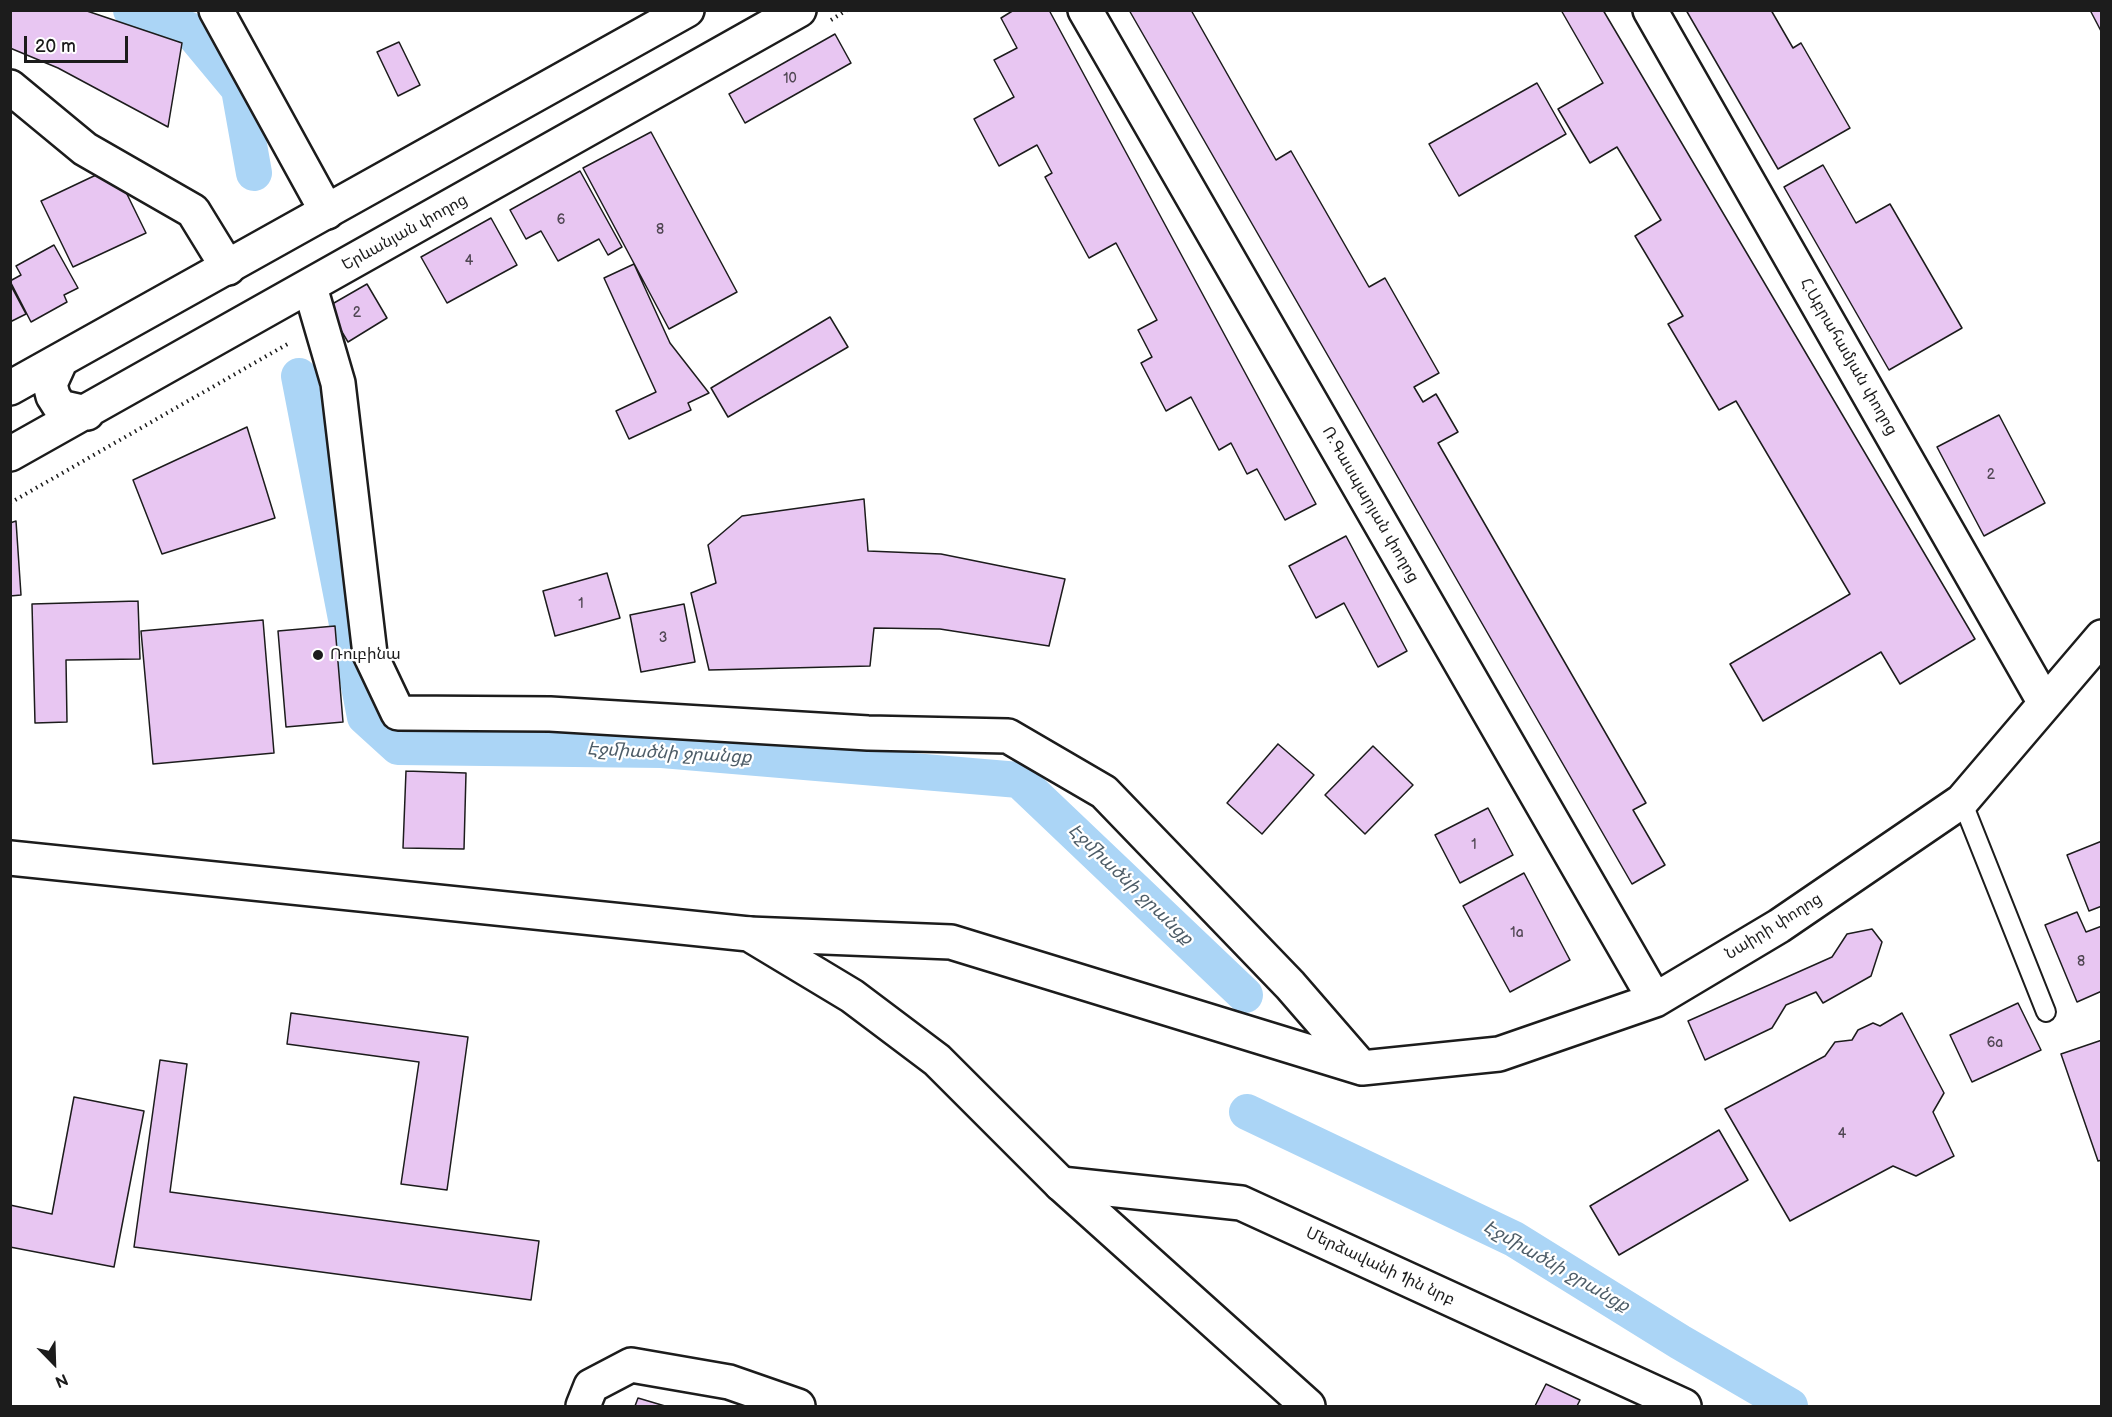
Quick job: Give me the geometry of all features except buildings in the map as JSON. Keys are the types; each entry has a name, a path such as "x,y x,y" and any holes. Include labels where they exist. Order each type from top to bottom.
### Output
{"main road":[{"path":"216,10 327,212"},
{"path":"10,388 687,10"},
{"name":"Երևանյան փողոց","path":"10,454 87,413 799,10"},
{"name":"Ռ.Գասպարյան փողոց","path":"1085,10 1655,1000"},
{"name":"Հ.Աբրահամյան փողոց","path":"1650,10 2045,703"},
{"path":"10,87 85,149 193,211 228,268"},
{"path":"310,287 338,383 370,654 398,713 550,714 868,733 1008,736 1104,792 1290,985 1362,1068"},
{"path":"60,362 50,384 53,396 60,406 69,411 87,413"},
{"name":"Նաիրի փողոց","path":"1362,1068 1499,1054 1655,1000 1779,926 1962,801 2102,637"},
{"path":"10,858 750,934 951,942 1362,1068"},
{"path":"750,934 852,996 937,1060 1061,1184 1308,1407"},
{"name":"Մերձավանի 1ին նրբ","path":"1061,1184 1241,1203 1684,1407"},
{"path":"583,1407 591,1386 631,1365 729,1382 798,1407"}],"lane":[{"path":"1962,801 2046,1012"}],"waterway":[{"name":"Էջմիածնի ջրանցք","path":"131,10 190,30 239,89 254,173"},
{"name":"Էջմիածնի ջրանցք","path":"299,376 365,717 398,747 662,750 1019,780 1245,995"},
{"name":"Էջմիածնի ջրանցք","path":"1247,1112 1514,1239 1680,1342 1790,1406"}],"place":[{"name":"Ռուբինա","path":"318,655"}]}
